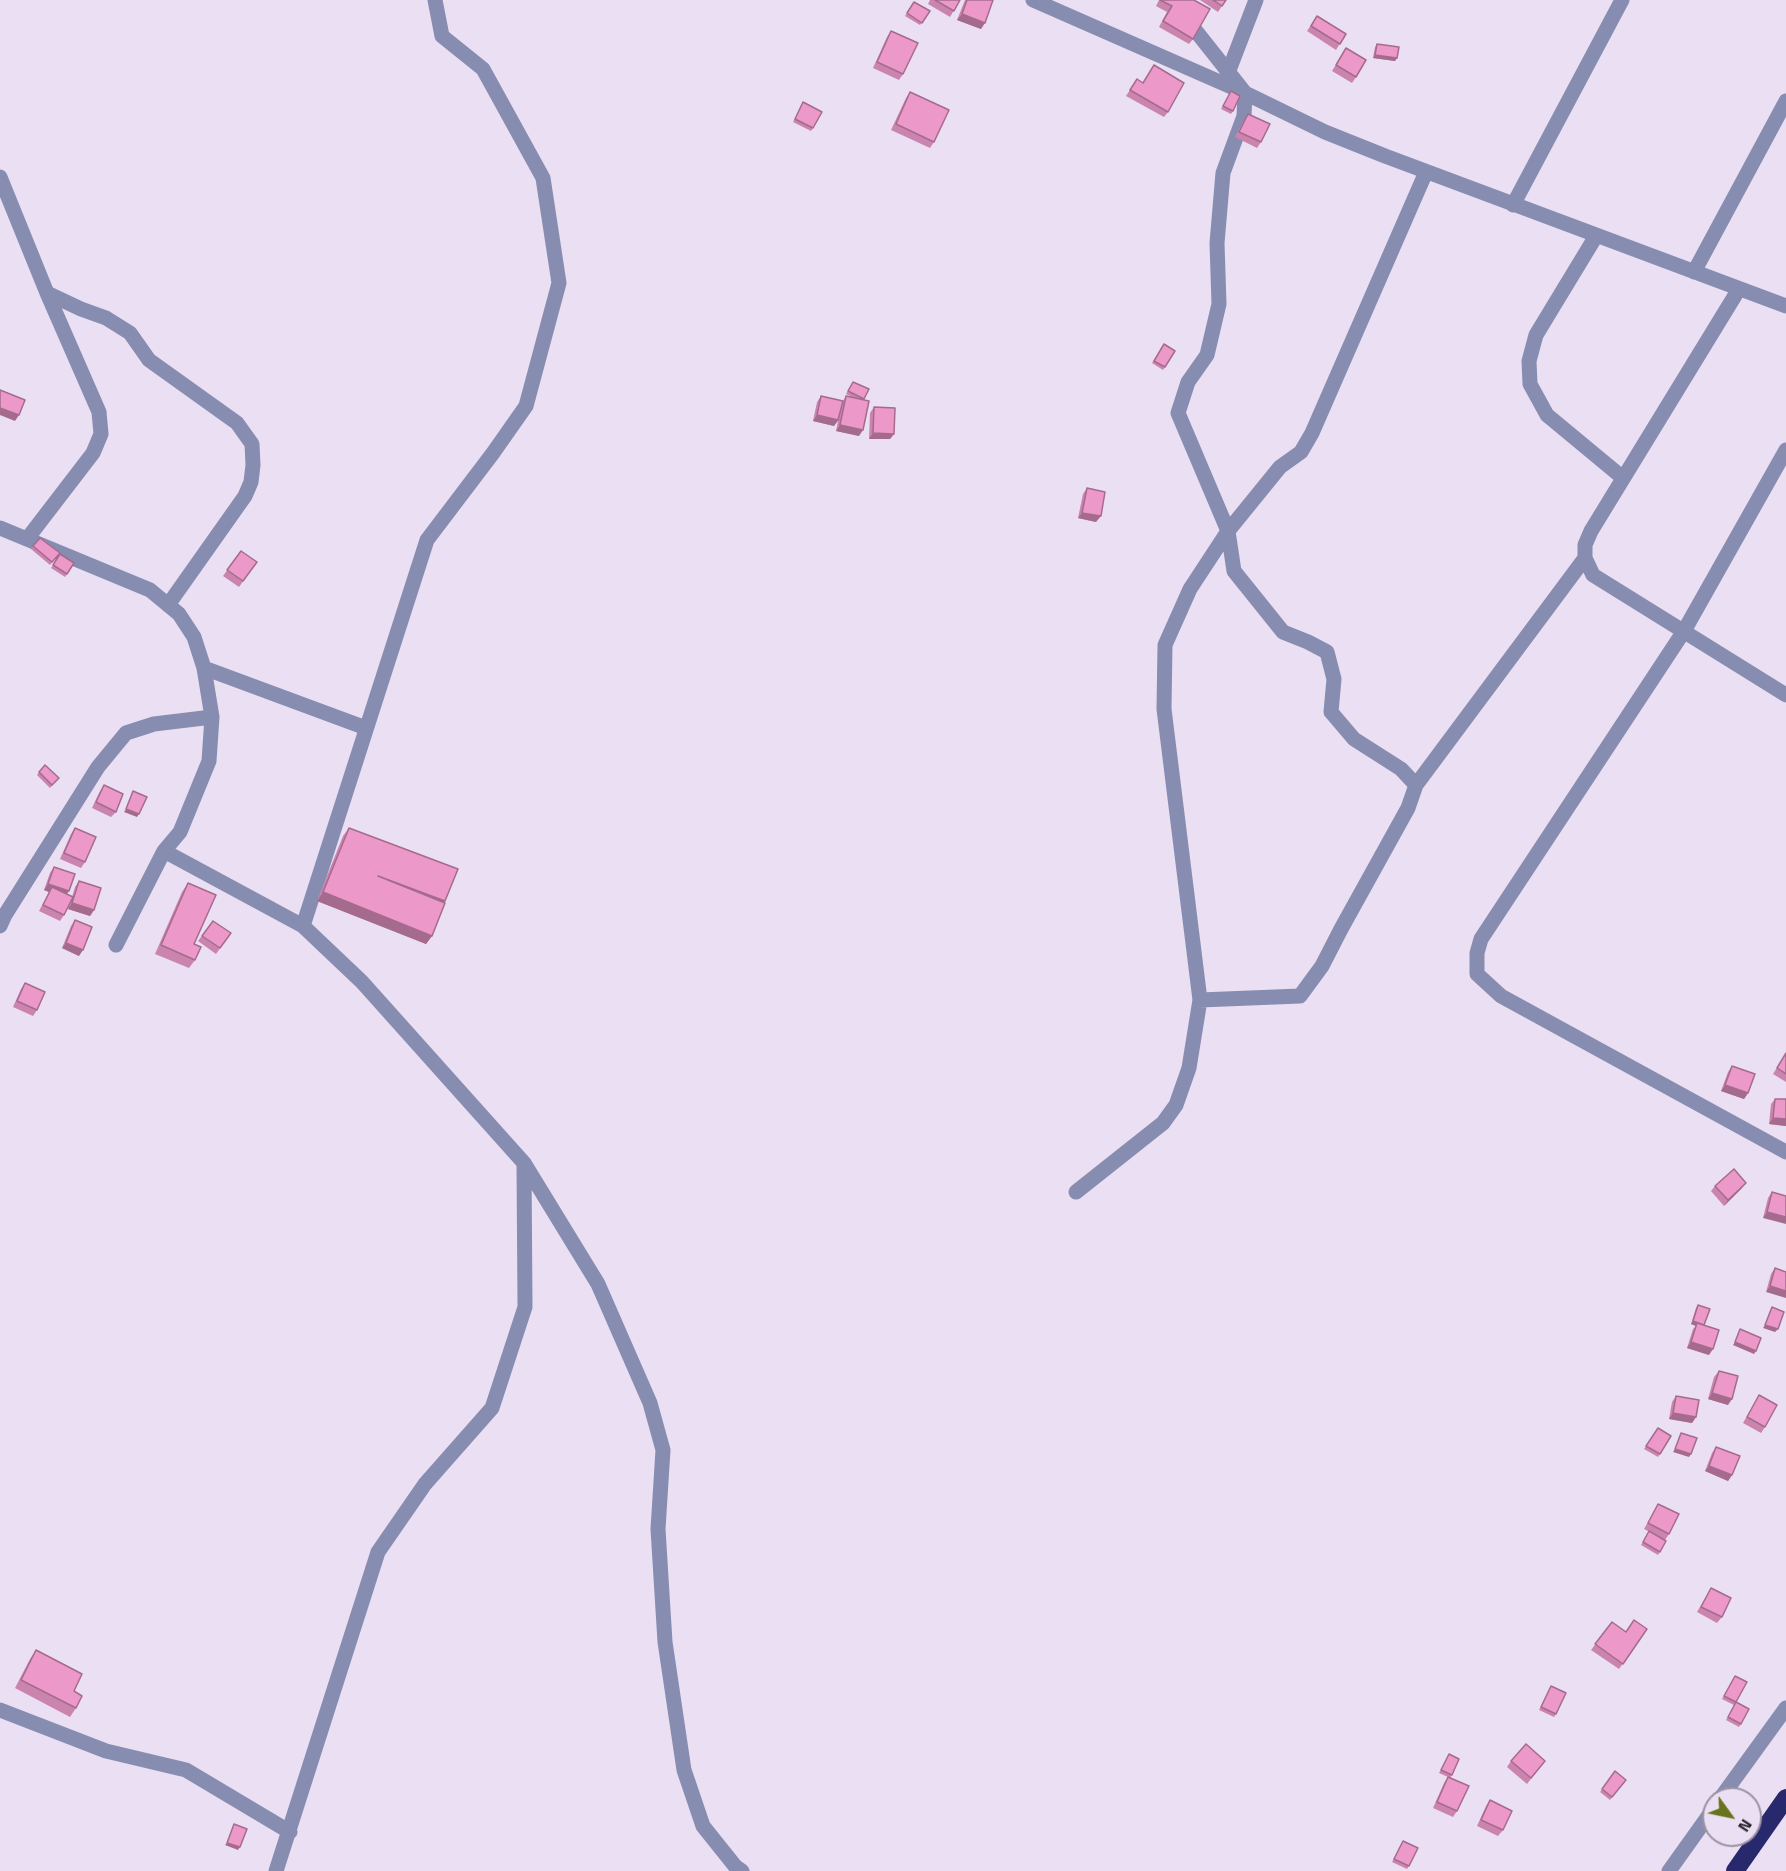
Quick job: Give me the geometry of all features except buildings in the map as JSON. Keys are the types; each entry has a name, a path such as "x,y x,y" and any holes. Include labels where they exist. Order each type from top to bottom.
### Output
{"highway":[{"path":"1735,1871 1786,1798"}],"street":[{"path":"303,926 427,540 494,453 526,406 559,283 543,178 483,69 442,36 435,0"},
{"path":"1033,0 1226,78 1245,93 1325,132 1513,205 1786,306"},
{"path":"1177,0 1180,11 1226,78"},
{"path":"1226,78 1256,0"},
{"path":"1513,205 1622,0"},
{"path":"1245,93 1244,116 1223,173 1217,243 1219,304 1207,355 1188,382 1178,413 1228,531 1234,571 1283,633 1327,652 1334,680 1331,712 1354,739 1401,769 1416,785"},
{"path":"1694,272 1786,101"},
{"path":"1076,1192 1162,1123 1176,1105 1189,1068 1200,1000 1164,709 1165,645 1190,589 1228,531 1280,467 1301,452 1312,433 1426,172"},
{"path":"0,177 99,412 101,434 93,453 27,539"},
{"path":"1596,236 1536,335 1529,361 1530,384 1547,415 1623,478"},
{"path":"1739,289 1591,531 1585,545 1585,558 1593,575 1786,695"},
{"path":"47,293 106,318 129,333 149,360 237,423 252,444 251,482 245,496 168,605"},
{"path":"1786,450 1684,632 1481,939 1477,953 1477,974 1501,996 1786,1152"},
{"path":"0,528 150,590 178,614 194,637 204,668 212,717 209,761 180,832 164,851 116,945"},
{"path":"1200,1000 1300,996 1322,966 1408,808 1416,785 1585,558"},
{"path":"204,668 366,728"},
{"path":"0,926 98,766 126,733 153,724 212,717"},
{"path":"164,851 303,926 362,982 524,1163 598,1284 650,1403 663,1450 658,1529 664,1631 684,1770 703,1826 735,1866 742,1871"},
{"path":"276,1871 378,1552 425,1484 492,1408 525,1306 524,1163"},
{"path":"1729,1787 1786,1708"},
{"path":"0,1710 106,1751 186,1770 290,1832"},
{"path":"1669,1871 1702,1825"}]}
